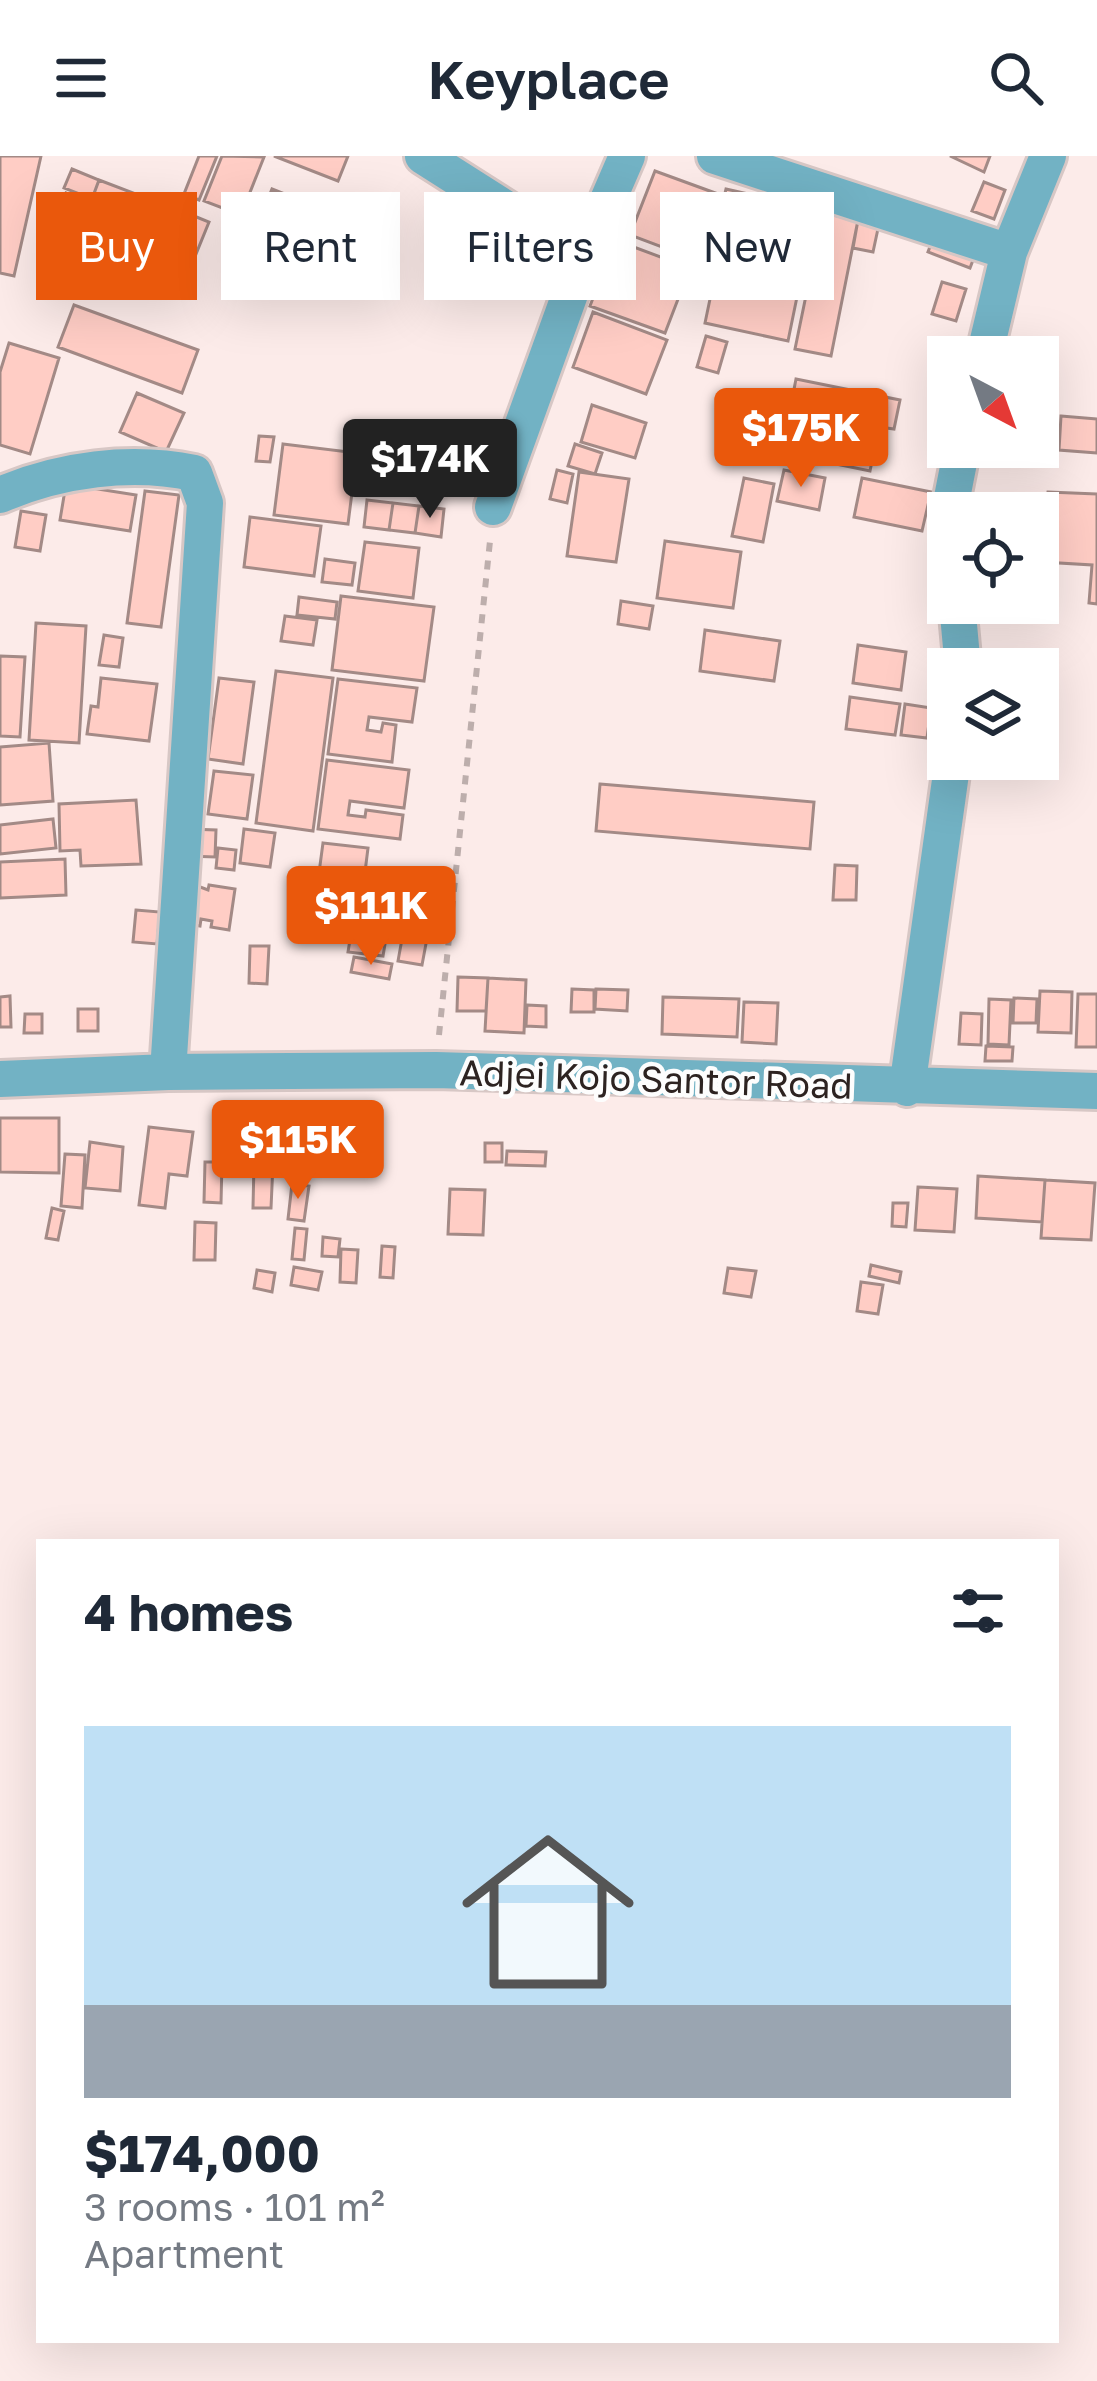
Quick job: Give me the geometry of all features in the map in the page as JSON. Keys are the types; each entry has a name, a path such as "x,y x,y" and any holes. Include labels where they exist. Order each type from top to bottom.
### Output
{"street":[{"path":"423,156 479,192"},
{"path":"611,192 627,156"},
{"path":"715,156 1009,251"},
{"path":"989,336 1009,251 1048,156"},
{"path":"494,507 568,300"},
{"path":"0,495 43,476 157,465 194,473 205,503 168,1072"},
{"path":"907,1088 949,780"},
{"name":"Adjei Kojo Santor Road","path":"0,1079 436,1070 1097,1091"}],"path":[{"path":"436,1070 494,507"}],"building":[{"path":"0,156 41,156 14,276 0,273"},
{"path":"199,156 217,156 199,200 197,192 185,192"},
{"path":"222,156 264,157 250,192 221,192 221,207 204,201"},
{"path":"274,156 348,156 338,181"},
{"path":"950,156 990,156 984,172"},
{"path":"72,169 99,180 95,192 64,188"},
{"path":"655,171 713,192 660,192 660,246 636,237 636,220"},
{"path":"99,180 131,192 95,192"},
{"path":"984,182 1005,190 994,219 972,211"},
{"path":"834,215 858,220 831,356 795,349 805,300 834,300"},
{"path":"197,217 209,222 197,252"},
{"path":"858,220 879,224 873,252 853,248"},
{"path":"936,231 978,247 970,268 928,252"},
{"path":"636,248 660,257 660,300 678,300 665,333 590,306 592,300 636,300"},
{"path":"942,282 966,289 956,321 932,314"},
{"path":"710,300 796,300 788,341 705,323"},
{"path":"74,305 198,350 182,393 58,347"},
{"path":"593,312 667,340 646,394 573,367"},
{"path":"706,336 727,342 718,373 697,367"},
{"path":"9,343 59,358 30,454 0,445 0,372"},
{"path":"796,379 900,400 894,429 879,427 870,471 802,457 811,413 790,410"},
{"path":"137,393 184,413 166,452 120,432"},
{"path":"592,405 646,423 635,458 581,442"},
{"path":"1061,416 1097,419 1097,453 1059,450"},
{"path":"259,436 274,437 270,462 256,461"},
{"path":"283,444 357,453 348,524 274,515"},
{"path":"575,444 602,453 595,474 568,466"},
{"path":"374,455 393,458 389,482 371,480"},
{"path":"557,470 573,474 567,503 550,499"},
{"path":"784,470 825,478 819,510 777,501"},
{"path":"579,472 629,479 616,562 567,556"},
{"path":"744,478 774,484 763,542 732,536"},
{"path":"862,478 931,492 927,492 922,531 854,517"},
{"path":"66,484 136,495 130,531 60,520"},
{"path":"145,491 179,495 161,627 127,623"},
{"path":"1059,492 1097,494 1097,604 1089,603 1092,565 1059,563"},
{"path":"367,500 393,503 389,530 364,527"},
{"path":"393,503 419,506 415,533 389,530"},
{"path":"419,506 444,509 441,537 415,533"},
{"path":"21,511 46,515 40,551 15,547"},
{"path":"250,517 321,526 314,576 244,567"},
{"path":"665,541 741,552 733,608 657,598"},
{"path":"365,542 419,548 413,598 358,591"},
{"path":"325,559 355,563 352,585 322,582"},
{"path":"341,596 434,607 424,681 332,670"},
{"path":"299,597 337,602 335,619 297,615"},
{"path":"621,601 653,606 649,629 618,624"},
{"path":"285,616 317,620 313,645 281,641"},
{"path":"36,623 86,626 79,743 29,740"},
{"path":"705,630 780,641 774,681 700,671"},
{"path":"104,635 123,638 119,667 99,665"},
{"path":"858,645 906,652 901,690 853,683"},
{"path":"0,656 25,657 20,737 0,736"},
{"path":"276,671 333,678 313,831 256,823"},
{"path":"101,678 157,684 149,741 87,734 91,706 98,707"},
{"path":"219,678 254,682 243,764 208,759"},
{"path":"338,679 417,688 412,722 369,717 367,730 381,732 383,723 396,725 392,762 328,754"},
{"path":"850,697 900,704 895,735 846,729"},
{"path":"905,704 927,707 927,738 901,735"},
{"path":"49,743 53,801 0,805 0,747"},
{"path":"327,760 409,770 404,808 350,801 348,815 365,817 366,810 403,815 400,839 318,829"},
{"path":"214,771 253,775 247,819 208,814"},
{"path":"600,784 814,802 810,849 596,831"},
{"path":"136,800 141,864 81,866 80,850 60,851 59,804"},
{"path":"53,819 56,848 0,854 0,825"},
{"path":"189,829 216,830 215,857 188,856"},
{"path":"244,829 275,833 270,867 240,863"},
{"path":"323,843 368,848 362,896 345,894 343,914 314,910"},
{"path":"218,848 236,850 234,870 216,868"},
{"path":"65,859 66,895 0,898 0,862"},
{"path":"835,865 857,866 856,900 833,900"},
{"path":"187,882 208,890 209,885 235,889 229,930 211,927 212,921 201,919 200,926 180,923"},
{"path":"349,899 391,904 387,935 345,930"},
{"path":"408,909 438,914 434,933 404,928"},
{"path":"136,910 160,912 157,944 133,942"},
{"path":"404,928 428,933 422,965 398,961"},
{"path":"351,934 386,938 383,956 348,952"},
{"path":"250,946 269,946 267,984 249,983"},
{"path":"354,957 392,964 389,979 351,972"},
{"path":"458,977 488,978 486,1011 457,1011"},
{"path":"488,978 526,980 524,1033 485,1031"},
{"path":"572,989 594,990 594,1012 571,1012"},
{"path":"596,989 628,990 627,1011 595,1009"},
{"path":"1040,991 1072,992 1071,1033 1038,1032"},
{"path":"1078,994 1097,994 1097,1047 1076,1047"},
{"path":"10,996 11,1027 0,1027 0,997"},
{"path":"663,997 739,999 737,1037 662,1034"},
{"path":"1014,998 1037,999 1036,1023 1013,1023"},
{"path":"989,999 1011,1000 1009,1045 988,1044"},
{"path":"744,1002 778,1003 776,1044 742,1042"},
{"path":"527,1005 546,1006 546,1027 526,1026"},
{"path":"78,1009 98,1009 98,1031 78,1031"},
{"path":"961,1013 982,1014 981,1045 959,1044"},
{"path":"25,1014 42,1014 42,1033 24,1033"},
{"path":"986,1046 1013,1047 1012,1061 985,1061"},
{"path":"0,1118 59,1118 59,1173 0,1172"},
{"path":"149,1127 193,1132 187,1176 169,1174 165,1208 139,1205"},
{"path":"90,1142 123,1147 120,1191 85,1188"},
{"path":"485,1143 502,1143 502,1162 485,1162"},
{"path":"507,1151 546,1152 545,1166 506,1165"},
{"path":"65,1154 85,1155 82,1208 61,1206"},
{"path":"205,1162 222,1162 221,1203 204,1202"},
{"path":"254,1163 273,1164 271,1208 253,1208"},
{"path":"978,1176 1045,1180 1042,1222 976,1218"},
{"path":"1045,1180 1095,1183 1091,1240 1041,1238"},
{"path":"292,1184 309,1186 304,1221 288,1219"},
{"path":"918,1187 957,1189 954,1232 915,1230"},
{"path":"450,1189 485,1190 483,1235 448,1234"},
{"path":"893,1203 908,1203 906,1227 892,1226"},
{"path":"52,1208 64,1211 58,1240 46,1238"},
{"path":"195,1222 216,1223 215,1260 194,1260"},
{"path":"295,1228 307,1229 304,1260 292,1259"},
{"path":"323,1237 340,1239 338,1257 322,1256"},
{"path":"382,1246 395,1247 393,1278 380,1277"},
{"path":"341,1249 358,1250 356,1283 340,1282"},
{"path":"871,1265 901,1272 899,1283 869,1276"},
{"path":"294,1267 322,1272 318,1290 291,1285"},
{"path":"728,1268 756,1271 751,1297 724,1293"},
{"path":"257,1270 275,1273 272,1292 254,1288"},
{"path":"861,1282 883,1285 878,1314 857,1311"}]}
